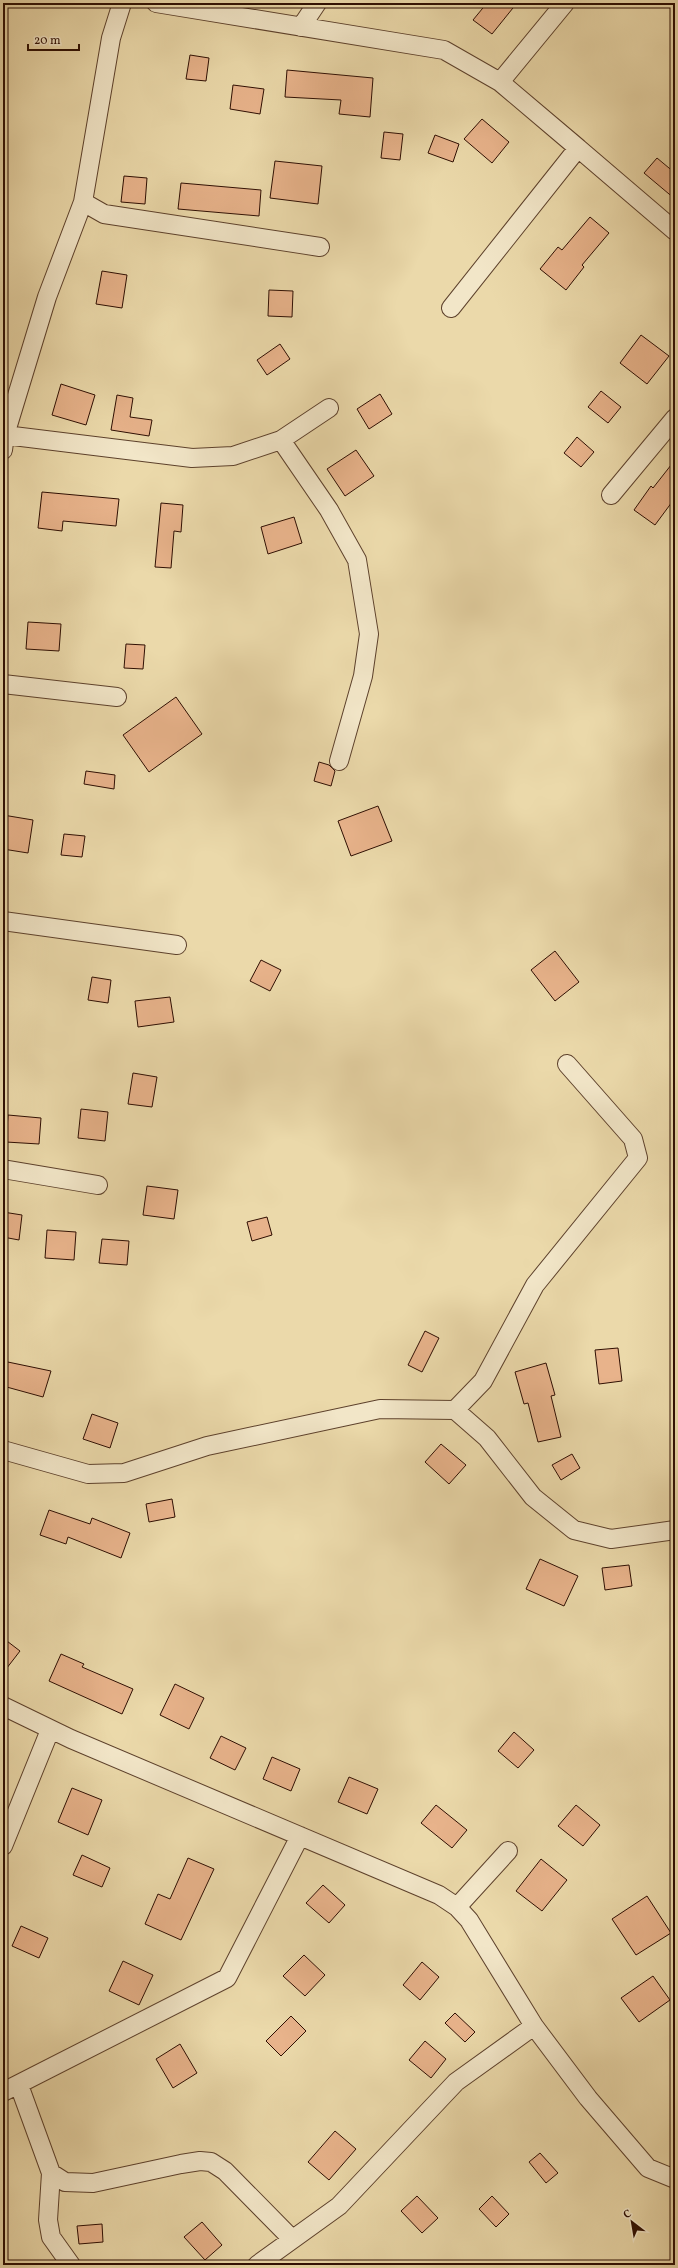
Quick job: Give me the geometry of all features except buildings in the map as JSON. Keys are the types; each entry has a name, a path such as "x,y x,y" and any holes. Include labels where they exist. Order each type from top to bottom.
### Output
{"street":[{"path":"122,3 111,38 83,202 47,297 4,443 192,458 233,456 281,440 329,408"},
{"path":"156,3 444,50 500,82 675,231"},
{"path":"301,27 317,3"},
{"path":"500,82 565,3"},
{"path":"451,308 578,148"},
{"path":"83,202 104,214 320,247"},
{"path":"611,495 675,418"},
{"path":"281,440 329,510 357,560 369,634 363,676 339,761"},
{"path":"3,684 117,697"},
{"path":"3,921 177,945"},
{"path":"455,1410 483,1381 536,1285 638,1158 633,1139 567,1064"},
{"path":"3,1169 98,1185"},
{"path":"3,1450 88,1474 124,1474 207,1446 380,1409 455,1410 487,1438 532,1497 574,1530 611,1539 675,1530"},
{"path":"3,1706 50,1730 439,1894 457,1907 469,1920 534,2026 588,2098 648,2168 675,2179"},
{"path":"3,1846 50,1730"},
{"path":"3,2092 227,1978 300,1836"},
{"path":"457,1907 508,1850"},
{"path":"257,2265 339,2206 456,2082 534,2026"},
{"path":"19,2085 51,2173 48,2220 51,2237 71,2265"},
{"path":"51,2173 65,2182 93,2183 181,2164 211,2162 225,2171 292,2239"}]}
